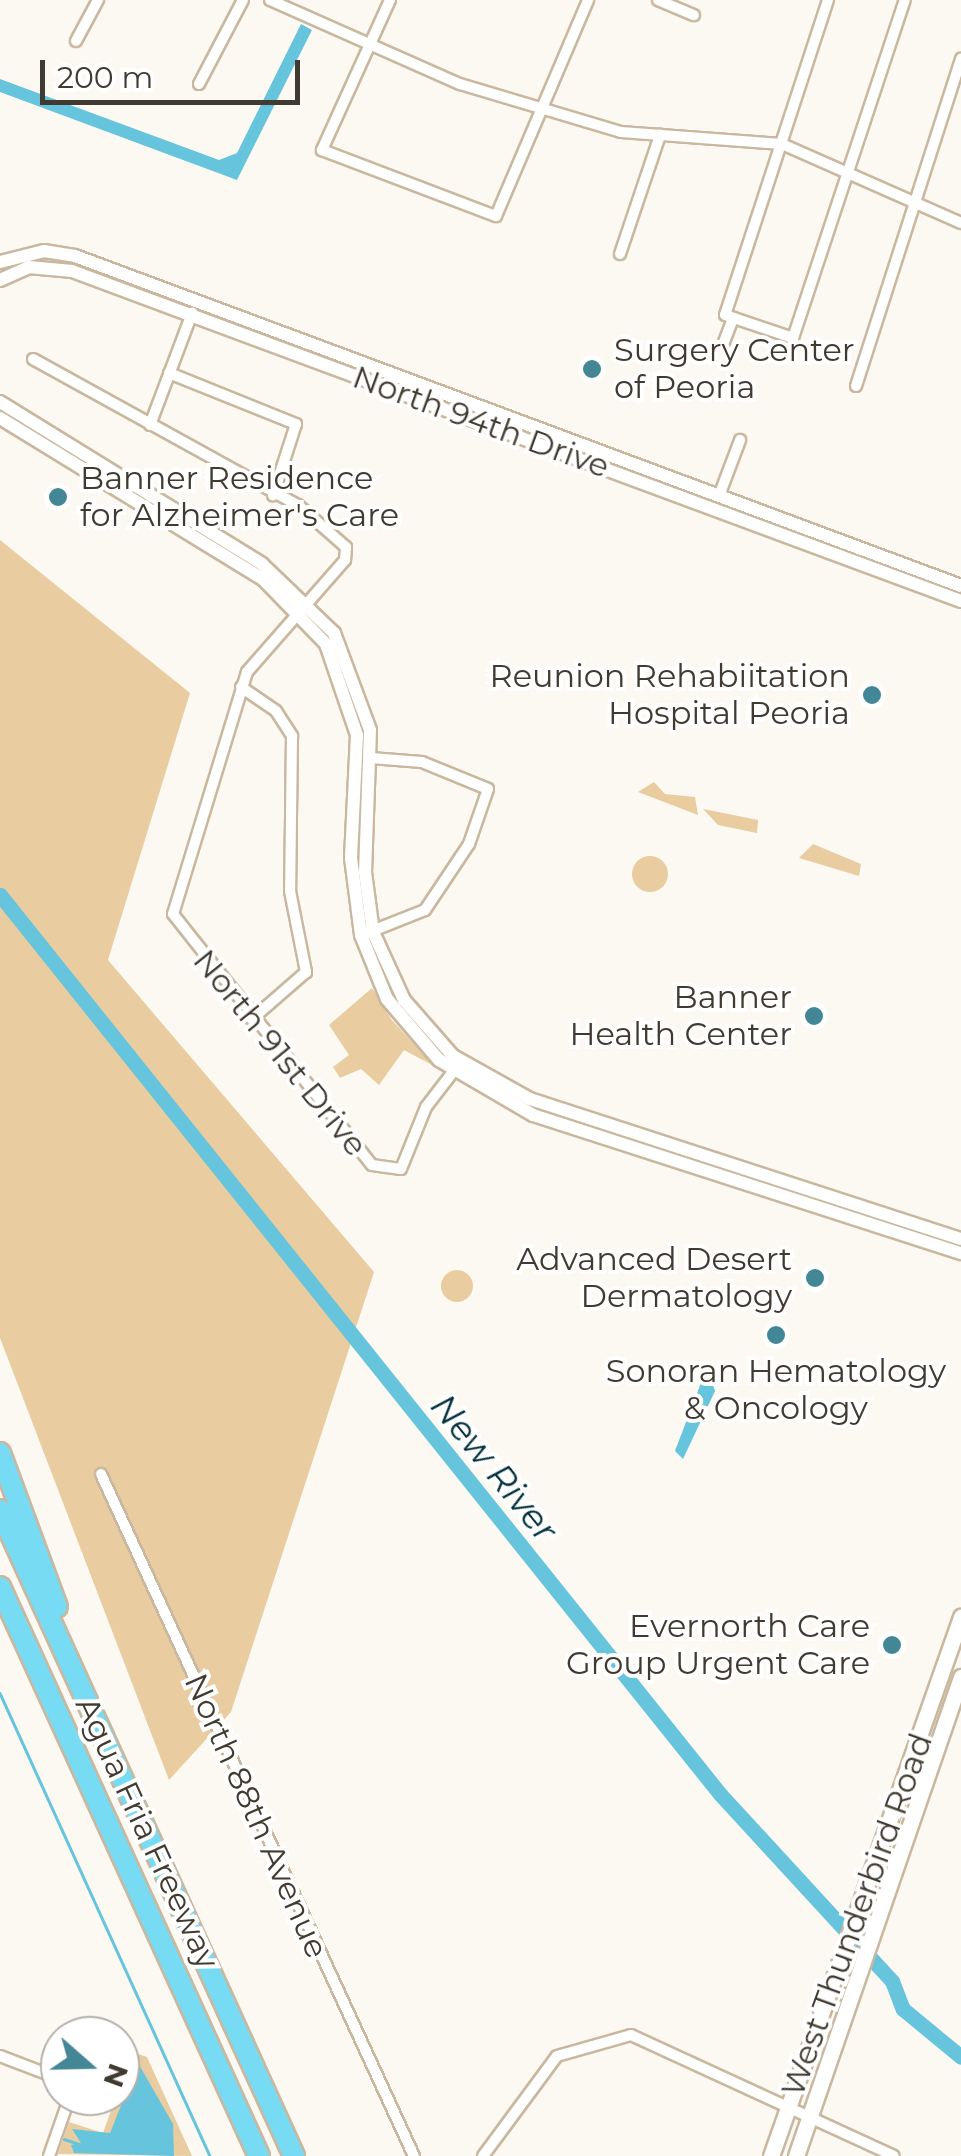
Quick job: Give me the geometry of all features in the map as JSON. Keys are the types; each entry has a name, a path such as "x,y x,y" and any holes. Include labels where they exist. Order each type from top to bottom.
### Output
{"highway":[{"path":"0,1452 129,1795"},
{"name":"Agua Fria Freeway","path":"0,1510 294,2156"},
{"name":"Agua Fria Freeway","path":"0,1587 258,2156"},
{"path":"214,2058 243,2156"}],"main road":[{"name":"West Thunderbird Road","path":"771,2156 875,1870 961,1617"},
{"name":"West Thunderbird Road","path":"796,2156 854,2000 961,1677"}],"street":[{"path":"76,41 98,0"},
{"path":"199,84 243,0"},
{"path":"270,0 365,43 548,112 660,135 782,144 913,207 961,223"},
{"path":"390,0 365,43 322,150 496,216 548,112 588,0"},
{"path":"658,0 694,16"},
{"path":"724,342 828,0"},
{"path":"729,317 793,338 906,0"},
{"path":"856,386 961,58"},
{"path":"620,254 660,135"},
{"name":"North 94th Drive","path":"0,262 64,253 194,308 940,586 961,601"},
{"name":"North 94th Drive","path":"0,280 61,267 194,308"},
{"path":"150,424 194,308"},
{"path":"33,359 323,523 348,554 264,642 241,687 276,711 292,736 290,891 306,972 252,1019"},
{"path":"170,373 296,424 273,496"},
{"path":"0,402 303,604 353,685 371,758 365,872 367,933"},
{"path":"0,418 303,604"},
{"path":"717,503 740,440"},
{"name":"North 94th Drive","path":"940,586 961,586"},
{"path":"353,685 358,750 351,858 367,933 410,1020 453,1072 494,1092 859,1213 961,1253"},
{"name":"North 91st Drive","path":"241,687 175,922 362,1156 394,1172 453,1072"},
{"path":"367,933 425,910 469,844 488,789 422,762 371,758"},
{"path":"410,1020 494,1092"},
{"path":"859,1213 961,1239"},
{"name":"North 88th Avenue","path":"101,1474 414,2156"},
{"path":"483,2156 546,2065 600,2038 662,2044 808,2123 894,2156"},
{"path":"0,2056 40,2071"},
{"path":"49,2156 63,2116"}],"shaded area":[{"path":"0,540 190,693 108,960 374,1272 231,1712 169,1780 0,1338"},
{"path":"654,782 665,794 695,797 698,815 638,792"},
{"path":"703,809 758,820 757,833 718,825"},
{"path":"813,844 861,864 859,876 799,858"},
{"path":"650,856 663,861 668,874 663,887 650,892 637,887 632,874 637,861"},
{"path":"372,988 391,1019 434,1066 404,1050 379,1085 361,1069 340,1078 333,1067 349,1055 329,1025"},
{"path":"457,1270 468,1275 473,1286 468,1297 457,1302 446,1297 441,1286 446,1275"},
{"path":"140,2055 147,2057 192,2156 58,2154 69,2122 103,2133 109,2116 140,2116"}],"water":[{"path":"301,24 312,30 237,180 0,92 0,79 219,160 237,153"},
{"path":"707,1367 715,1391 683,1459 675,1451"},
{"path":"140,2066 173,2124 174,2156 74,2153 71,2145 81,2143 72,2129 110,2133 117,2116 140,2116"}],"waterway":[{"name":"New River","path":"0,895 720,1794 892,1981 903,2009 961,2057"},
{"path":"0,1693 210,2156"},
{"path":"64,2139 79,2144"}],"place":[{"name":"Surgery Center of Peoria","path":"592,369"},
{"name":"Banner Residence for Alzheimer's Care","path":"58,497"},
{"name":"Reunion Rehabiitation Hospital Peoria","path":"872,695"},
{"name":"Banner Health Center","path":"814,1016"},
{"name":"Advanced Desert Dermatology","path":"815,1278"},
{"name":"Sonoran Hematology & Oncology","path":"776,1335"},
{"name":"Evernorth Care Group Urgent Care","path":"892,1645"}]}
